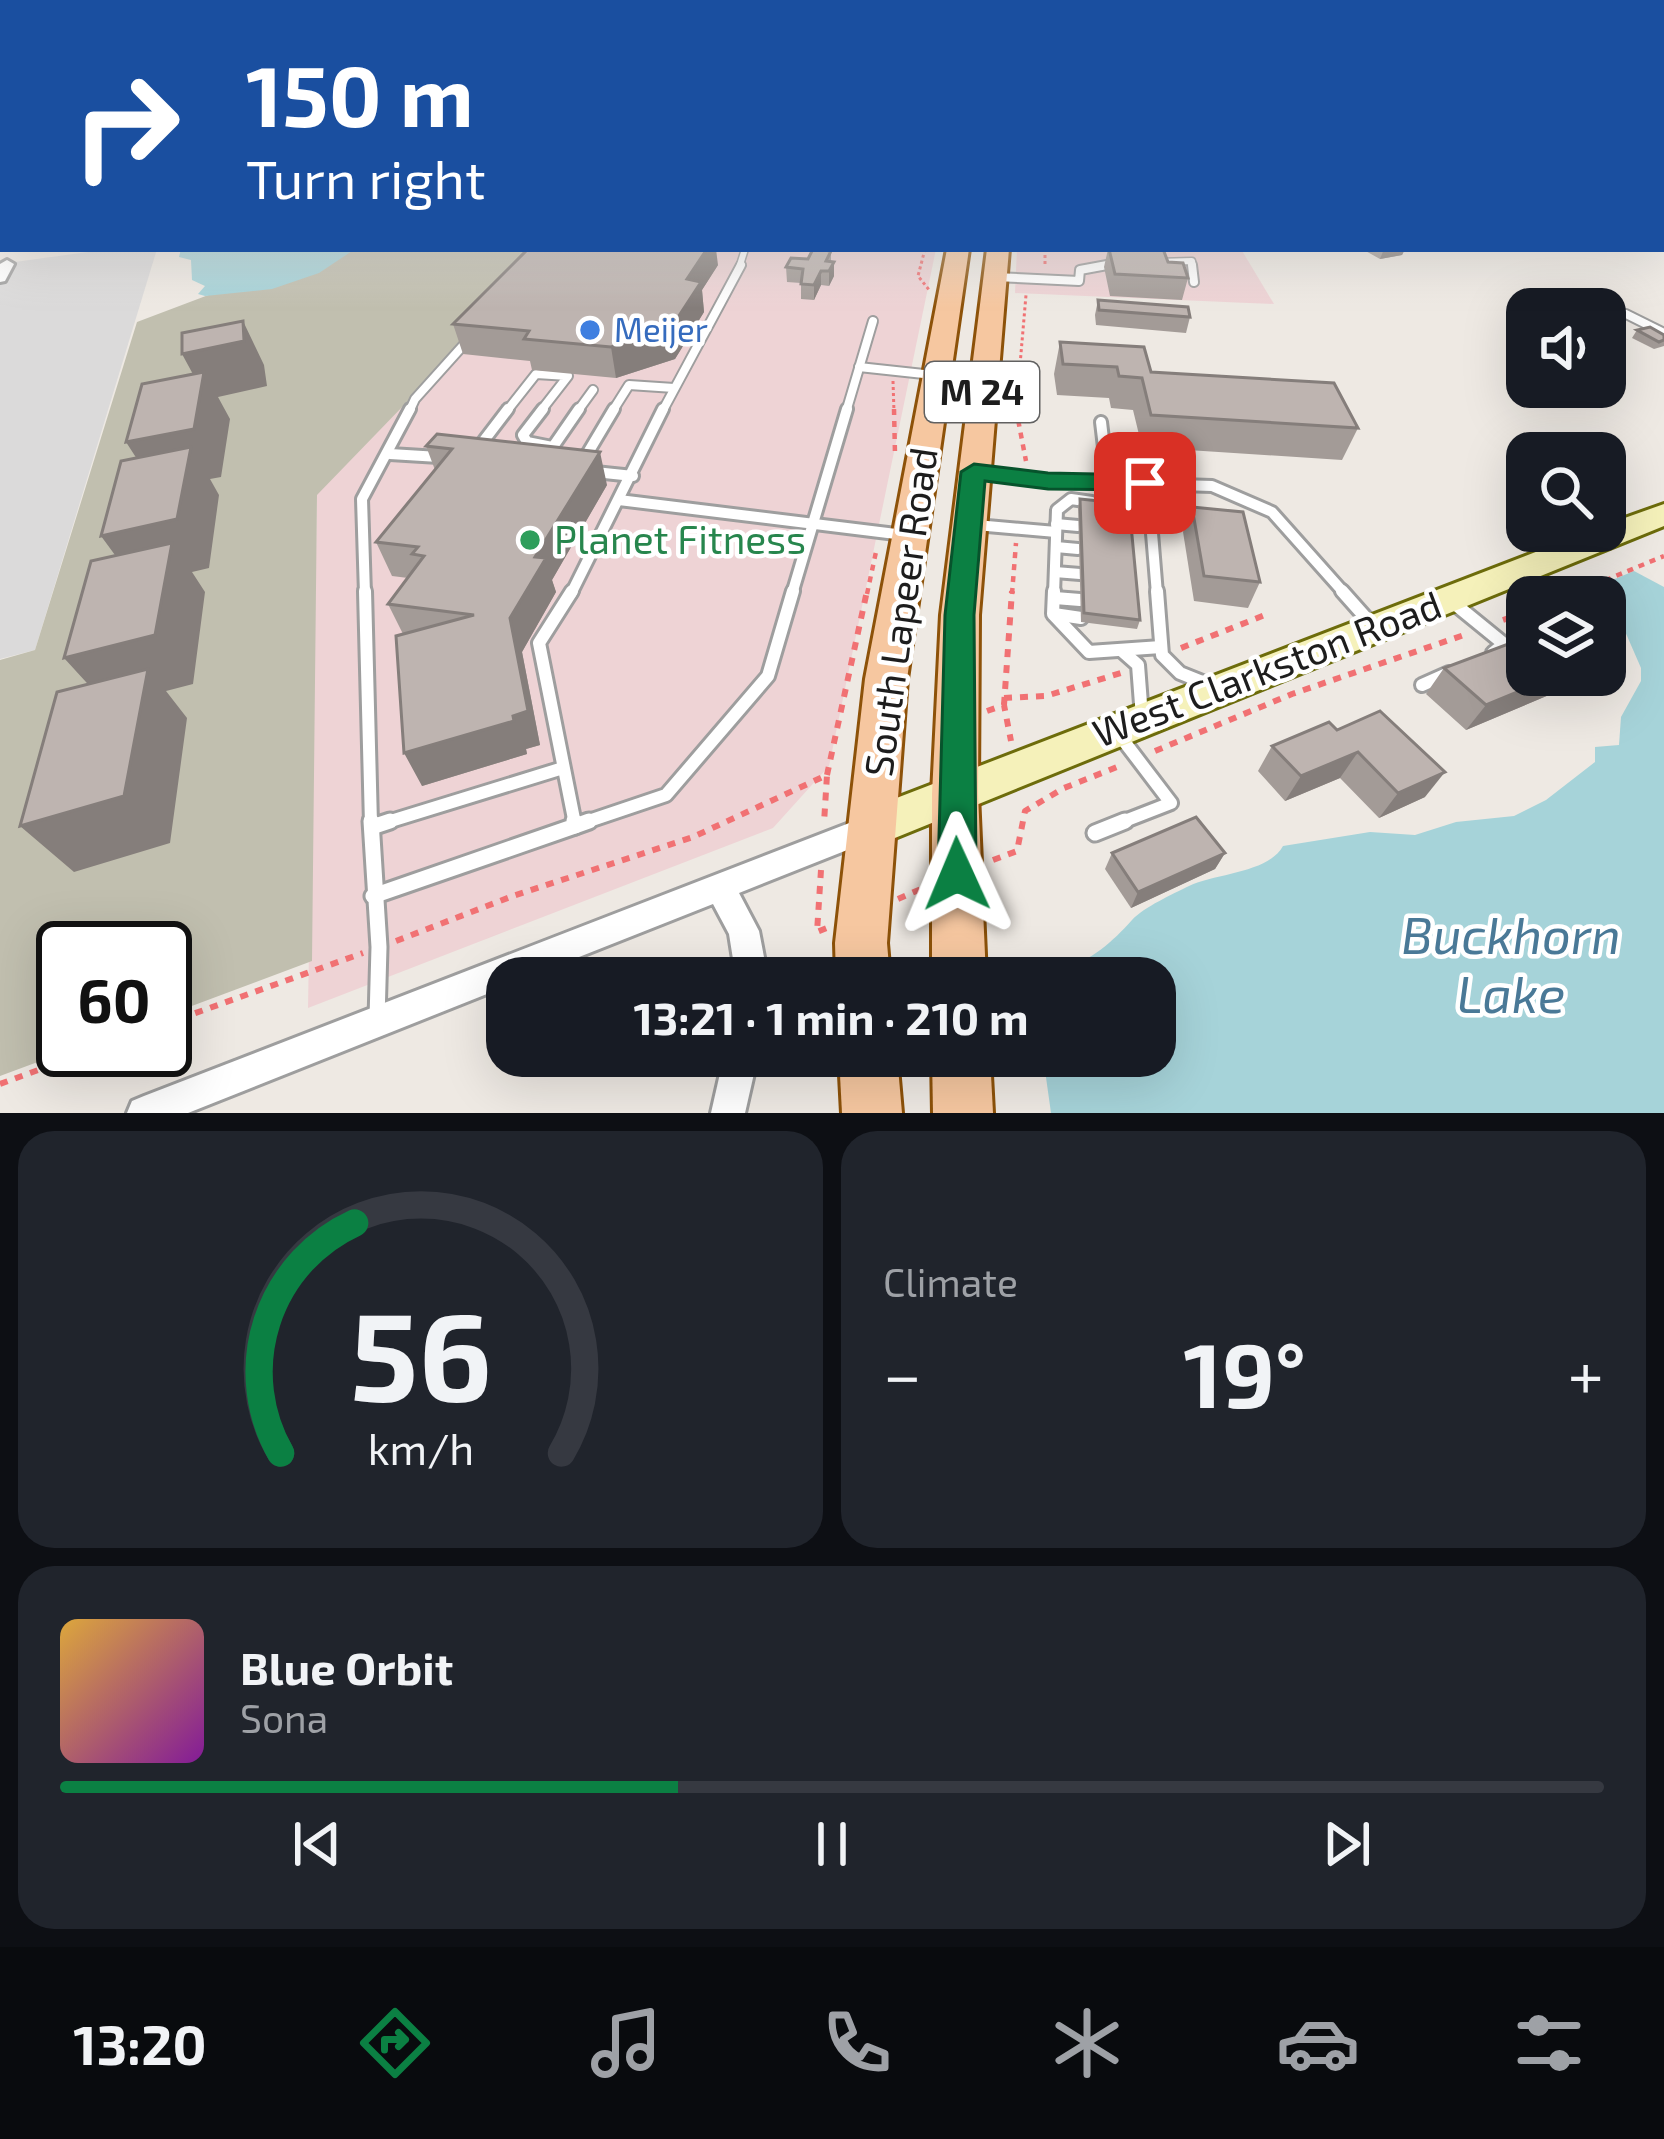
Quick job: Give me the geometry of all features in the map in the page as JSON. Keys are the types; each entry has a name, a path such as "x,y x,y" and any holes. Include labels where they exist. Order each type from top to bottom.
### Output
{"main road":[{"name":"South Lapeer Road","path":"862,957 893,534 938,372 940,298 957,252"},
{"name":"South Lapeer Road","path":"959,957 955,794 959,615 995,270"},
{"path":"940,298 995,270"},
{"path":"938,372 954,372 966,384 953,507 968,530"},
{"name":"West Clarkston Road","path":"870,828 1664,514"},
{"path":"869,1077 872,1113"},
{"path":"962,1077 963,1113"}],"street":[{"path":"150,1112 870,828"},
{"path":"720,888 744,931 748,957"},
{"path":"728,1113 736,1077"}],"lane":[{"path":"574,826 539,643 566,606 583,562 633,476 745,252"},
{"path":"1149,262 1192,261 1194,282"},
{"path":"995,270 1079,280 1080,270 1127,262"},
{"path":"1626,314 1664,333"},
{"path":"373,896 666,796 768,676 873,321"},
{"path":"377,1023 379,947 373,896 362,499 390,454 415,399 482,324"},
{"path":"859,367 938,372"},
{"path":"493,462 470,460 536,374 568,376 524,435 527,442 552,448"},
{"path":"633,476 577,470 629,385 674,388"},
{"path":"539,466 593,390"},
{"path":"1101,422 1108,481"},
{"path":"390,454 450,458"},
{"path":"974,472 1048,481 1212,486 1272,512 1374,627"},
{"path":"619,500 893,534"},
{"path":"1053,614 1056,528 1071,500 1150,509 1150,581 1162,655 1180,673 1217,688"},
{"path":"1056,528 1078,512"},
{"path":"1126,517 1148,528"},
{"path":"968,530 1078,526"},
{"path":"1056,528 1078,549"},
{"path":"1055,572 1080,574"},
{"path":"1055,598 1079,600"},
{"path":"1448,598 1504,644 1480,659"},
{"path":"1053,614 1090,652 1161,647"},
{"path":"1053,614 1081,618"},
{"path":"1096,833 1171,803 1128,723 1138,665 1121,650"},
{"path":"1423,685 1461,668"},
{"path":"371,827 563,768"}],"path":[{"path":"925,252 918,276 940,298"},
{"path":"896,458 893,381 898,371"},
{"path":"827,776 893,534"},
{"path":"1616,576 1664,556"},
{"path":"0,1084 36,1071"}],"shaded area":[{"path":"88,252 156,252 35,650 0,659 0,264"},
{"path":"290,252 552,252 317,495 312,961 192,1006 192,921 36,921 36,1063 0,1076 0,660 35,650 137,322 277,269"},
{"path":"552,252 935,252 829,766 773,828 308,1008 317,494"},
{"path":"1017,252 1243,252 1274,304 1015,293"}],"water":[{"path":"180,252 350,252 319,273 272,289 205,296 198,294 205,286 192,280 191,260 179,257"},
{"name":"Buckhorn Lake","path":"1634,571 1664,587 1664,1113 1051,1113 1046,1077 1176,1077 1176,957 1088,957 1144,910 1189,886 1266,862 1283,846 1370,832 1415,835 1456,822 1514,816 1546,800 1595,762 1595,747 1619,745 1621,717 1641,681 1641,668 1626,634 1626,576 1622,576"}],"building":[{"name":"Meijer","path":"525,252 705,252 687,279 701,282 671,328 611,347 524,339 529,331 453,324"},
{"path":"812,252 830,252 826,261 834,262 829,271 821,271 814,285 801,284 803,269 786,267 791,258 808,259"},
{"path":"1110,252 1164,252 1168,262 1183,263 1188,278 1115,274"},
{"path":"1098,300 1188,307 1190,317 1099,310"},
{"path":"243,321 244,341 182,354 182,333"},
{"path":"1650,327 1664,335 1664,340 1659,342 1637,330"},
{"path":"1060,342 1144,347 1151,372 1334,383 1358,428 1151,415 1142,378 1119,376 1117,367 1063,364"},
{"path":"204,372 194,429 126,442 142,384"},
{"path":"437,434 600,452 535,557 546,558 510,618 528,711 513,716 514,721 404,753 396,636 474,615 388,604 424,556 412,554 418,547 376,542 452,449 426,446"},
{"path":"191,447 177,519 101,536 121,461"},
{"path":"1080,499 1129,504 1140,620 1084,613"},
{"path":"1192,507 1243,512 1260,582 1204,576"},
{"path":"172,543 155,635 64,658 91,561"},
{"path":"1506,645 1508,696 1486,705 1444,668"},
{"path":"148,669 124,796 20,826 57,692"},
{"path":"1380,711 1445,772 1398,793 1358,752 1301,776 1272,746 1329,722 1337,730"},
{"path":"1196,817 1225,853 1138,892 1112,853"}],"place":[{"name":"Meijer","path":"590,330"},
{"name":"Planet Fitness","path":"530,540"}],"route":[{"path":"957,874 959,615 974,472 1048,481 1145,483"}]}
